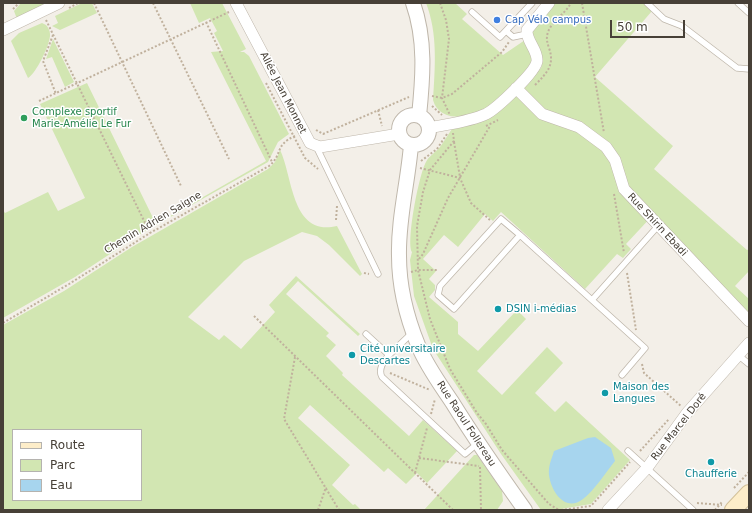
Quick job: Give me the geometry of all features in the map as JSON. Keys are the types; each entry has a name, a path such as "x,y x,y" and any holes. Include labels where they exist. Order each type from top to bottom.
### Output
{"main road":[{"path":"730,506 742,493"}],"street":[{"name":"Allée Jean Monnet","path":"236,3 298,135 316,146"},
{"path":"413,3 420,29 428,94 419,116"},
{"path":"429,128 451,128 487,114 531,74 537,61 535,51 527,34 529,25 550,3"},
{"path":"3,30 52,4"},
{"name":"Rue Shirin Ebadi","path":"516,88 542,114 579,127 606,147 615,160 624,189 749,321"},
{"path":"411,115 419,116 426,121 429,128 425,140 419,144 411,145 404,141 400,134 399,127 404,118 411,115"},
{"path":"316,146 320,147 400,134"},
{"name":"Rue Raoul Follereau","path":"411,145 415,169 399,240 398,257 400,275 413,332 424,359 478,444 525,510"},
{"name":"Rue Marcel Doré","path":"608,510 647,468 687,413 749,343"}],"lane":[{"path":"472,12 500,37 532,3"},
{"path":"647,3 664,19 682,26 737,68 749,69"},
{"path":"738,3 749,12"},
{"path":"506,31 514,37 527,34"},
{"path":"316,146 378,274"},
{"path":"520,235 454,309 438,295 440,286 501,219 520,235 645,348 622,375"},
{"path":"592,300 658,226"},
{"path":"413,332 384,360 381,369 382,378 465,454 478,444"},
{"path":"366,334 388,355"},
{"path":"738,355 749,364"},
{"path":"628,450 693,510"}],"path":[{"path":"13,9 19,3"},
{"path":"94,3 181,186"},
{"path":"154,3 229,159"},
{"path":"39,101 228,11 232,18"},
{"path":"46,19 150,232"},
{"path":"206,22 272,163"},
{"path":"53,35 43,64 56,94"},
{"path":"272,163 283,142 312,128 323,134 414,94 428,94 442,98 452,94 502,52 514,37"},
{"path":"262,77 298,135 305,158 321,172"},
{"path":"428,94 433,107 446,116 451,128 460,131"},
{"path":"418,260 423,254 437,221 490,125 500,117"},
{"path":"482,127 490,125"},
{"path":"451,128 441,145 422,160 415,169 460,178"},
{"path":"454,141 460,178 471,203 496,224"},
{"name":"Chemin Adrien Saigne","path":"3,323 69,284 150,232 272,163"},
{"path":"336,220 337,203"},
{"path":"408,269 409,274"},
{"path":"418,270 438,270"},
{"path":"626,271 638,342"},
{"path":"254,316 453,510"},
{"path":"640,354 644,373 687,413"},
{"path":"295,357 284,419 340,510"},
{"path":"381,369 436,392"},
{"path":"419,458 495,468"},
{"path":"480,466 481,510"},
{"path":"742,493 749,477"},
{"path":"318,510 326,487"},
{"path":"683,501 730,506"},
{"path":"588,510 591,506"}],"green space":[{"path":"21,3 45,4 43,7 17,19 14,11"},
{"path":"82,3 92,3 97,13 60,30 52,26 58,23 55,16"},
{"path":"190,3 222,3 246,49 240,52 244,52 249,56 289,134 278,142 268,162 142,233 75,277 3,318 3,210 5,213 48,192 58,211 85,198 40,104 87,83 156,224 266,161 211,52 223,51 214,33 217,31 210,18 199,23"},
{"path":"426,3 455,3 467,14 462,19 503,55 525,40 532,59 529,69 503,96 481,112 474,115 457,117 449,116 442,112 436,107 433,100 435,51 430,15"},
{"path":"554,3 643,3 652,11 595,77 673,146 654,169 747,250 749,249 749,271 735,286 749,299 749,316 653,215 626,244 631,249 623,258 617,254 585,289 501,212 493,221 485,214 458,247 444,235 423,259 436,271 429,279 435,285 435,290 429,297 458,322 458,334 478,351 517,310 526,319 477,371 502,395 547,347 563,363 535,393 555,412 566,401 630,460 591,504 555,510 541,510 501,454 433,349 414,296 410,260 412,252 411,235 414,208 420,180 426,162 440,147 454,126 489,118 541,68 543,60 531,32"},
{"path":"42,23 49,29 50,38 46,51 39,65 28,78 11,41 19,33"},
{"path":"53,39 74,82 65,87 52,57 46,59"},
{"path":"280,150 296,202 302,214 311,222 322,227 337,226 362,274 360,276 329,245 317,236 302,232 244,261 188,317 219,340 224,335 241,349 275,312 269,305 296,276 360,334 358,336 298,281 286,294 329,333 326,336 336,345 326,356 343,373 342,375 409,436 423,420 457,451 427,483 417,473 406,484 388,468 384,472 310,405 298,418 350,465 332,485 353,505 355,504 361,510 3,510 3,325 64,291 132,247 268,169 275,162"},
{"path":"474,455 477,455 502,491 503,501 497,510 424,510"}],"water":[{"path":"595,437 611,448 615,461 587,496 576,503 565,502 556,493 550,481 549,468 554,451 588,438"}],"place":[{"name":"Cap Vélo campus","path":"497,20"},
{"name":"Complexe sportif Marie-Amélie Le Fur","path":"24,118"},
{"name":"DSIN i-médias","path":"498,309"},
{"name":"Cité universitaire Descartes","path":"352,355"},
{"name":"Maison des Langues","path":"605,393"},
{"name":"Chaufferie","path":"711,462"}]}
